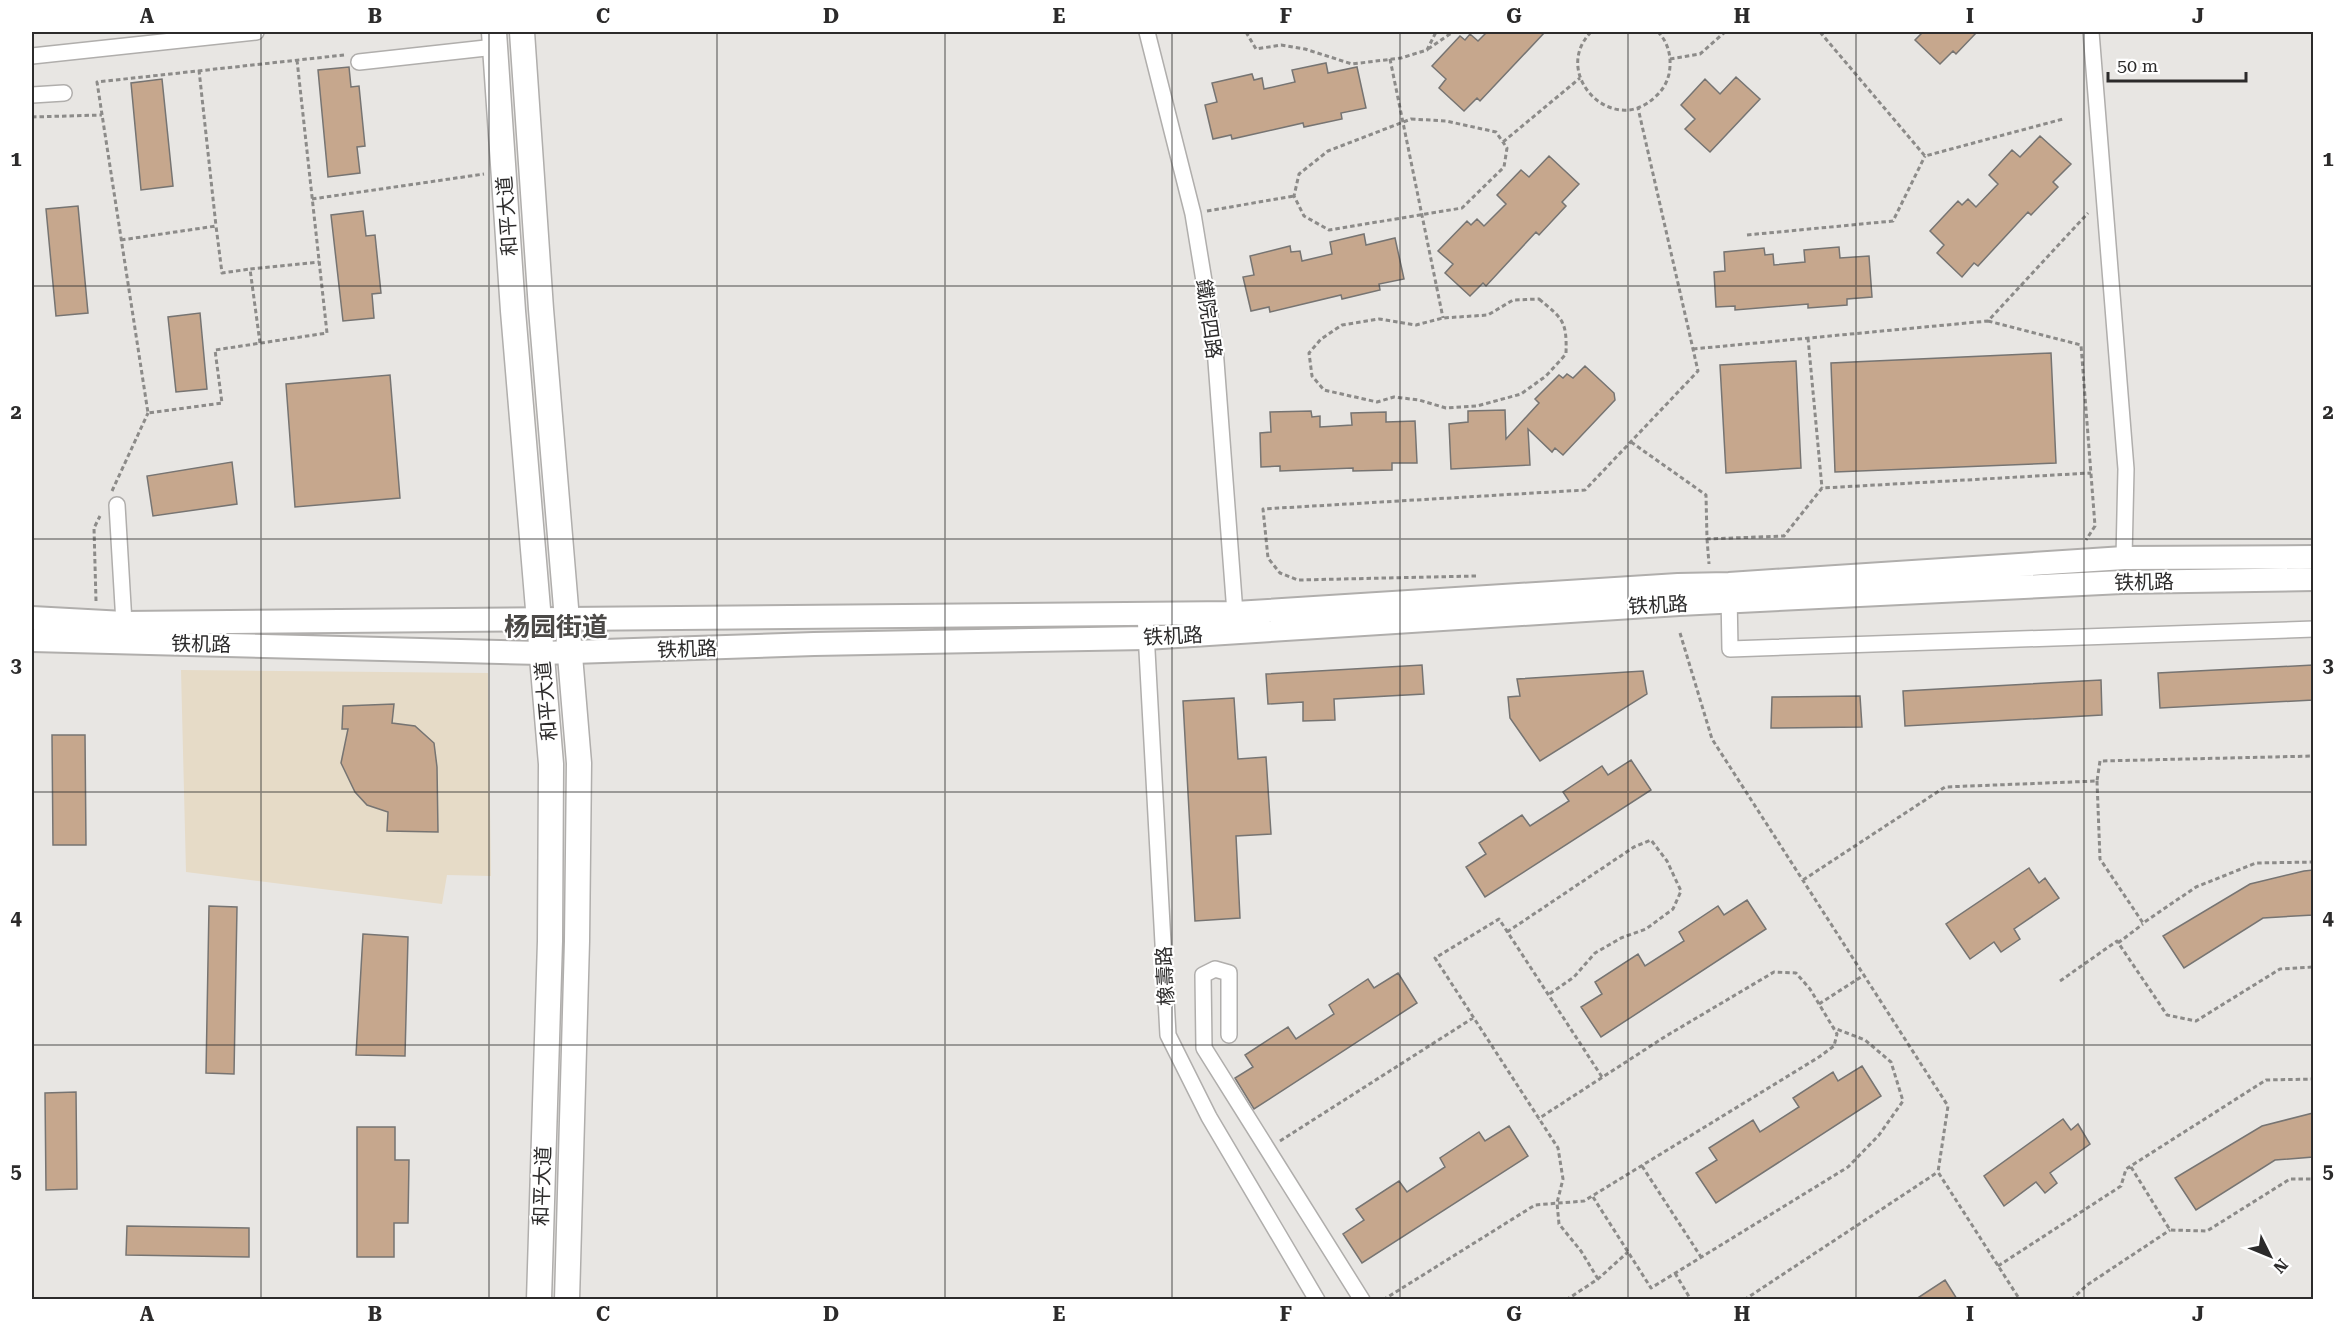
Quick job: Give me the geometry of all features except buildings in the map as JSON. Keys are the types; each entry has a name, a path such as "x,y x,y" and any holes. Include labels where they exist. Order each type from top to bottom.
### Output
{"main road":[{"name":"和平大道","path":"522,32 541,309 579,763 578,941 567,1299"},
{"name":"和平大道","path":"495,39 513,311 551,764 550,941 539,1299"},
{"name":"铁机路","path":"32,640 542,653 814,644 1146,638 1729,593 2124,558 2313,557"},
{"name":"铁机路","path":"32,618 124,622 1235,613 1678,585 1729,593 2313,579"}],"street":[{"path":"32,56 256,32"},
{"name":"鐵院四路","path":"1146,32 1193,214 1215,348 1235,613"},
{"path":"2091,32 2126,469 2124,558"},
{"path":"357,58 495,39"},
{"path":"32,95 64,93"},
{"path":"117,505 124,622"},
{"path":"1729,593 1730,649 2313,629"},
{"name":"橡壽路","path":"1145,614 1168,1035 1209,1117 1317,1299"},
{"path":"1229,1035 1228,973 1215,969 1203,975 1204,1048 1362,1299"}],"path":[{"path":"1246,32 1256,49 1281,45 1305,49 1352,64 1390,59 1427,50 1453,32"},
{"path":"1427,50 1436,32"},
{"path":"1591,32 1580,49 1577,63 1580,78 1591,96 1609,108 1623,110 1638,108 1651,102 1662,91 1668,78 1669,49 1658,32"},
{"path":"1670,59 1700,54 1725,32"},
{"path":"1820,32 1925,156"},
{"path":"297,60 327,333 215,350 222,403 148,413 97,82 199,69 297,60 357,58"},
{"path":"1390,59 1405,122 1443,318"},
{"path":"199,69 222,273 319,262"},
{"path":"1503,142 1580,78"},
{"path":"1487,575 1298,580 1280,573 1268,558 1263,509 1585,490 1698,371 1638,108"},
{"path":"32,117 102,115"},
{"path":"1412,119 1446,121 1496,132 1507,148 1504,167 1462,208 1329,230 1304,216 1294,196 1299,174 1328,151 1405,122 1412,119"},
{"path":"1748,235 1893,221 1925,156 2063,119"},
{"path":"312,199 504,171"},
{"path":"1193,214 1294,196"},
{"path":"1988,321 2104,196"},
{"path":"121,240 216,226"},
{"path":"250,269 260,343"},
{"path":"1539,299 1562,317 1566,336 1566,354 1546,376 1521,394 1478,406 1446,408 1419,400 1394,398 1377,402 1324,390 1312,376 1310,352 1321,339 1342,325 1378,319 1416,325 1443,318 1488,315 1513,300 1539,299"},
{"path":"1693,349 1988,321 2080,345 2095,526 2088,538 2079,545"},
{"path":"1707,539 1784,536 1822,488 1808,338"},
{"path":"1631,442 1706,495 1709,569"},
{"path":"1822,488 2091,473"},
{"path":"1680,633 1712,739 1948,1107 1938,1172 1998,1266 2024,1299"},
{"path":"2148,920 2143,923 2100,859 2097,781 2100,761 2313,756"},
{"path":"1803,880 1945,788 2097,781"},
{"path":"1507,932 1634,847 1651,840 1667,861 1681,891 1673,909 1646,929 1621,938 1595,953 1574,977 1548,995"},
{"path":"2060,981 2196,887 2256,863 2313,862"},
{"path":"1598,1279 1581,1251 1559,1224 1557,1203 1563,1179 1558,1148 1435,958 1499,919 1602,1077"},
{"path":"2118,943 2167,1015 2196,1022 2280,969 2313,967"},
{"path":"1383,1299 1535,1205 1584,1201 1593,1196 1819,1057 1834,1046 1837,1034 1796,973 1774,972 1666,1036 1538,1119"},
{"path":"1819,1004 1864,975"},
{"path":"1269,1148 1473,1018"},
{"path":"1593,1196 1651,1288 1848,1167 1879,1135 1903,1101 1891,1062 1865,1040 1833,1027"},
{"path":"1998,1266 2121,1186 2126,1169 2130,1166 2266,1080 2313,1079"},
{"path":"1642,1166 1701,1257"},
{"path":"2130,1166 2170,1230"},
{"path":"1744,1299 1938,1172"},
{"path":"2071,1299 2087,1285 2170,1230 2207,1231 2290,1179 2313,1179"},
{"path":"1566,1299 1598,1279 1628,1252"},
{"path":"1675,1273 1691,1299"}],"shaded area":[{"path":"181,670 488,673 491,876 447,875 442,904 186,872"}],"district":[{"name":"杨园街道","path":"556,627"}]}
